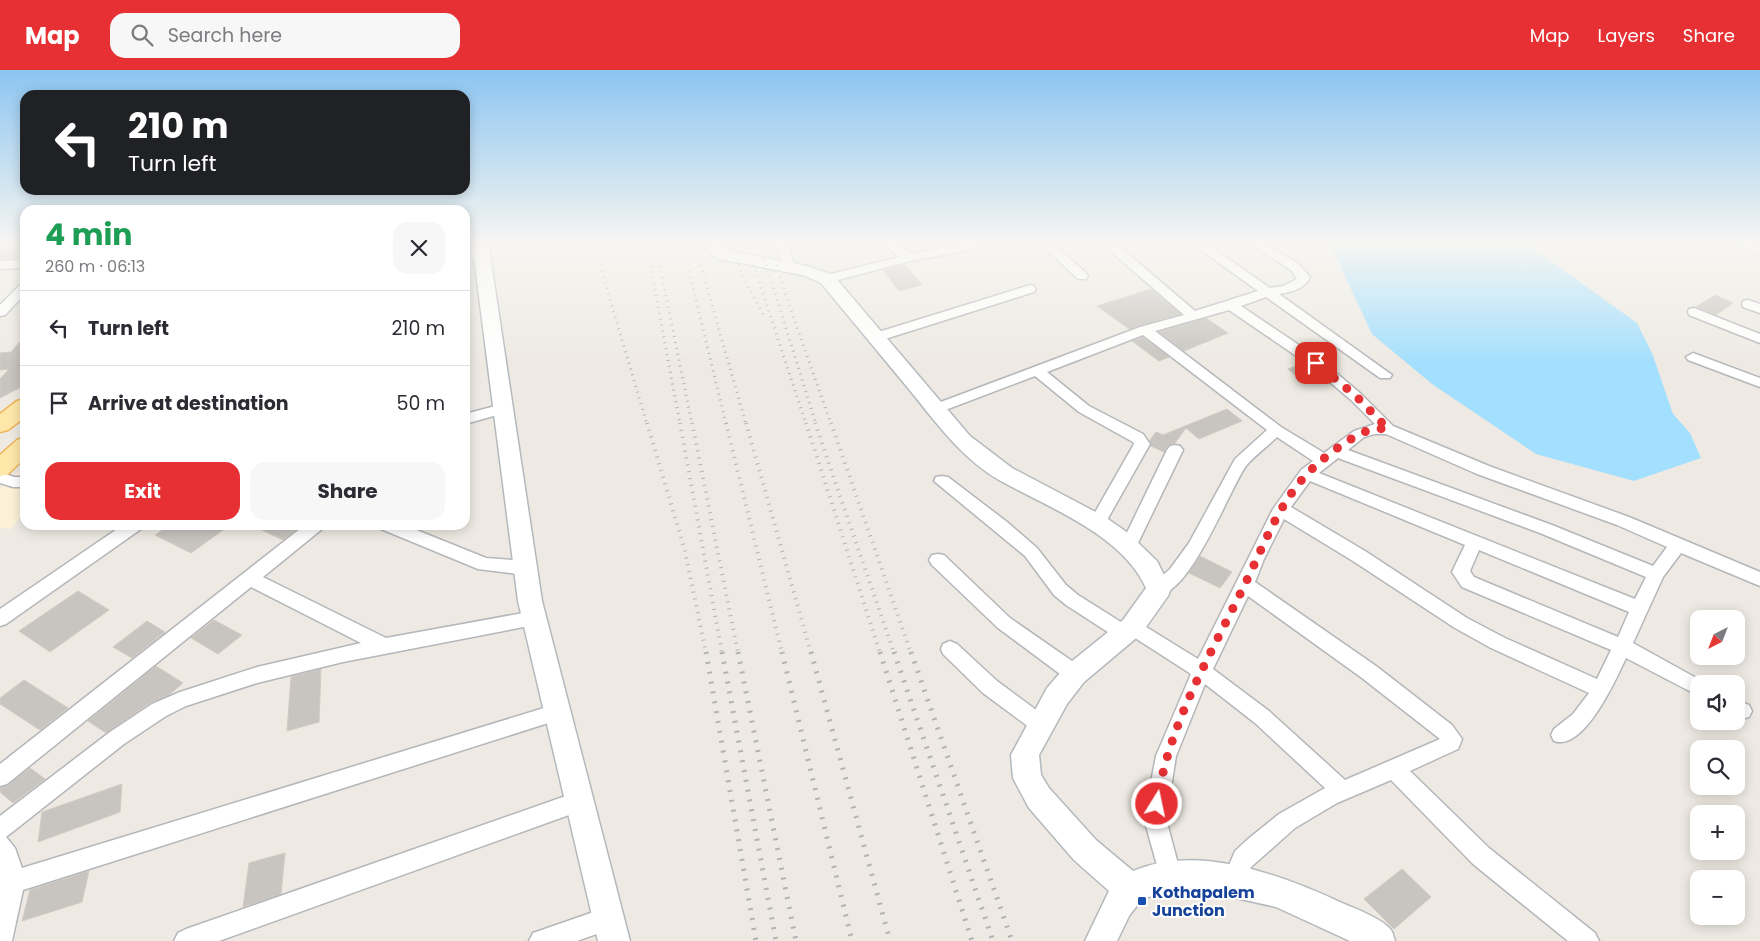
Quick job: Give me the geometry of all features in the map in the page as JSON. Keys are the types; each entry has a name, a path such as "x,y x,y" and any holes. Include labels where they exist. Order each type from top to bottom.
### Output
{"main road":[{"path":"481,283 503,409 525,568 534,618 611,930"},
{"path":"830,283 877,337 935,410 963,441 986,461 1035,491 1097,524 1128,545 1149,567 1159,588 1128,630 1074,674 1057,696 1040,724 1026,755 1027,778 1039,798 1085,850 1130,889"},
{"path":"0,425 20,410"},
{"path":"0,451 20,433"},
{"path":"0,468 20,450"},
{"path":"1101,941 1106,926 1130,889 1150,879 1170,876 1234,880 1277,891 1366,930 1380,941"}],"street":[{"path":"1154,283 1192,315"},
{"path":"1252,283 1385,375"},
{"path":"935,410 1145,330 1232,305 1266,293 1296,286 1299,283"},
{"path":"877,337 1030,289"},
{"path":"0,312 20,292"},
{"path":"1232,305 1316,363 1356,396 1388,429 1429,448 1623,521 1760,579"},
{"path":"1694,312 1760,339"},
{"path":"1145,330 1276,430 1329,455 1546,529 1656,574"},
{"path":"1693,357 1760,383"},
{"path":"1037,371 1084,409 1138,438 1142,444 1097,524"},
{"path":"470,418 503,409"},
{"path":"1170,876 1155,819 1166,756 1202,671 1245,584 1255,559 1281,509 1307,474 1329,455 1359,434 1374,429 1388,429"},
{"path":"1159,588 1176,574 1195,547 1240,462 1276,430"},
{"path":"1128,545 1176,450"},
{"path":"1307,474 1641,609"},
{"path":"0,477 13,482 20,482"},
{"path":"942,480 1031,552 1060,590 1072,600 1202,671 1285,738 1342,791"},
{"path":"1281,509 1359,556 1460,623 1602,690"},
{"path":"0,619 128,530"},
{"path":"0,777 310,530"},
{"path":"399,530 484,564 525,568"},
{"path":"1475,541 1461,572 1468,582 1623,647 1690,683"},
{"path":"1561,734 1580,720 1602,690 1656,574 1678,545"},
{"path":"938,560 1004,622 1074,674"},
{"path":"249,578 382,645"},
{"path":"1234,880 1243,860 1256,846 1287,821 1342,791 1445,747 1451,743 1452,739 1445,731 1369,672 1245,584"},
{"path":"0,829 117,738 180,700 257,675 382,645 534,618"},
{"path":"950,649 990,687 1040,724"},
{"path":"12,882 557,712"},
{"path":"1393,768 1481,856 1587,941"},
{"path":"186,941 580,801"},
{"path":"0,845 10,863 12,882 0,941"},
{"path":"541,941 611,930"}],"shaded area":[{"path":"20,470 20,518 11,529 0,528 0,488"}],"water":[{"path":"1348,283 1581,283 1637,323 1652,353 1673,414 1690,433 1701,458 1634,481 1536,454 1432,384 1372,334"}],"building":[{"path":"893,283 920,283 922,285 899,291"},
{"path":"1151,289 1180,314 1129,329 1097,306"},
{"path":"1715,295 1733,303 1716,315 1696,307"},
{"path":"1206,318 1228,333 1184,351 1159,332"},
{"path":"1143,337 1169,357 1159,361 1132,341"},
{"path":"20,342 20,388 0,398 0,379 9,369 0,370 0,353 11,352"},
{"path":"1304,363 1318,374 1301,380 1288,369"},
{"path":"1227,409 1242,421 1199,439 1186,428 1175,443 1168,445 1164,452 1151,446 1150,440 1156,432 1163,435"},
{"path":"162,530 223,530 191,553 155,535"},
{"path":"262,530 296,530 283,540"},
{"path":"1200,556 1232,572 1220,588 1189,573"},
{"path":"78,591 109,610 50,652 19,631"},
{"path":"214,620 242,635 218,654 191,638"},
{"path":"147,621 165,632 132,658 113,647"},
{"path":"156,666 183,683 169,695 151,702 106,733 88,721"},
{"path":"321,669 319,722 287,731 291,677"},
{"path":"24,680 68,708 40,730 0,704 0,698"},
{"path":"30,768 45,779 13,803 0,792 0,788 8,785"},
{"path":"122,784 120,812 38,842 42,812"},
{"path":"285,853 281,894 243,907 249,863"},
{"path":"1402,869 1431,897 1394,929 1364,899"},
{"path":"89,871 82,902 22,921 30,890"}],"railway":[{"path":"605,283 647,424"},
{"path":"654,283 680,424"},
{"path":"663,283 692,424"},
{"path":"692,283 726,424"},
{"path":"706,283 746,424"},
{"path":"746,283 765,318"},
{"path":"759,283 806,424"},
{"path":"772,283 816,424"},
{"path":"782,283 831,424"},
{"path":"647,423 685,551 706,653"},
{"path":"680,423 722,653"},
{"path":"692,423 738,653"},
{"path":"726,423 782,653"},
{"path":"746,423 811,653"},
{"path":"806,423 880,653"},
{"path":"815,423 894,653"},
{"path":"831,423 911,653"},
{"path":"706,652 756,941"},
{"path":"722,652 776,941"},
{"path":"738,652 796,941"},
{"path":"782,652 852,941"},
{"path":"811,652 890,941"},
{"path":"880,652 972,941"},
{"path":"894,652 993,941"},
{"path":"911,652 1012,941"}],"place":[{"name":"Kothapalem Junction","path":"1142,901"}],"route":[{"path":"1157,804 1166,756 1197,681 1281,509 1307,474 1323,460 1359,434 1374,429 1388,429 1356,396 1316,363"}]}
